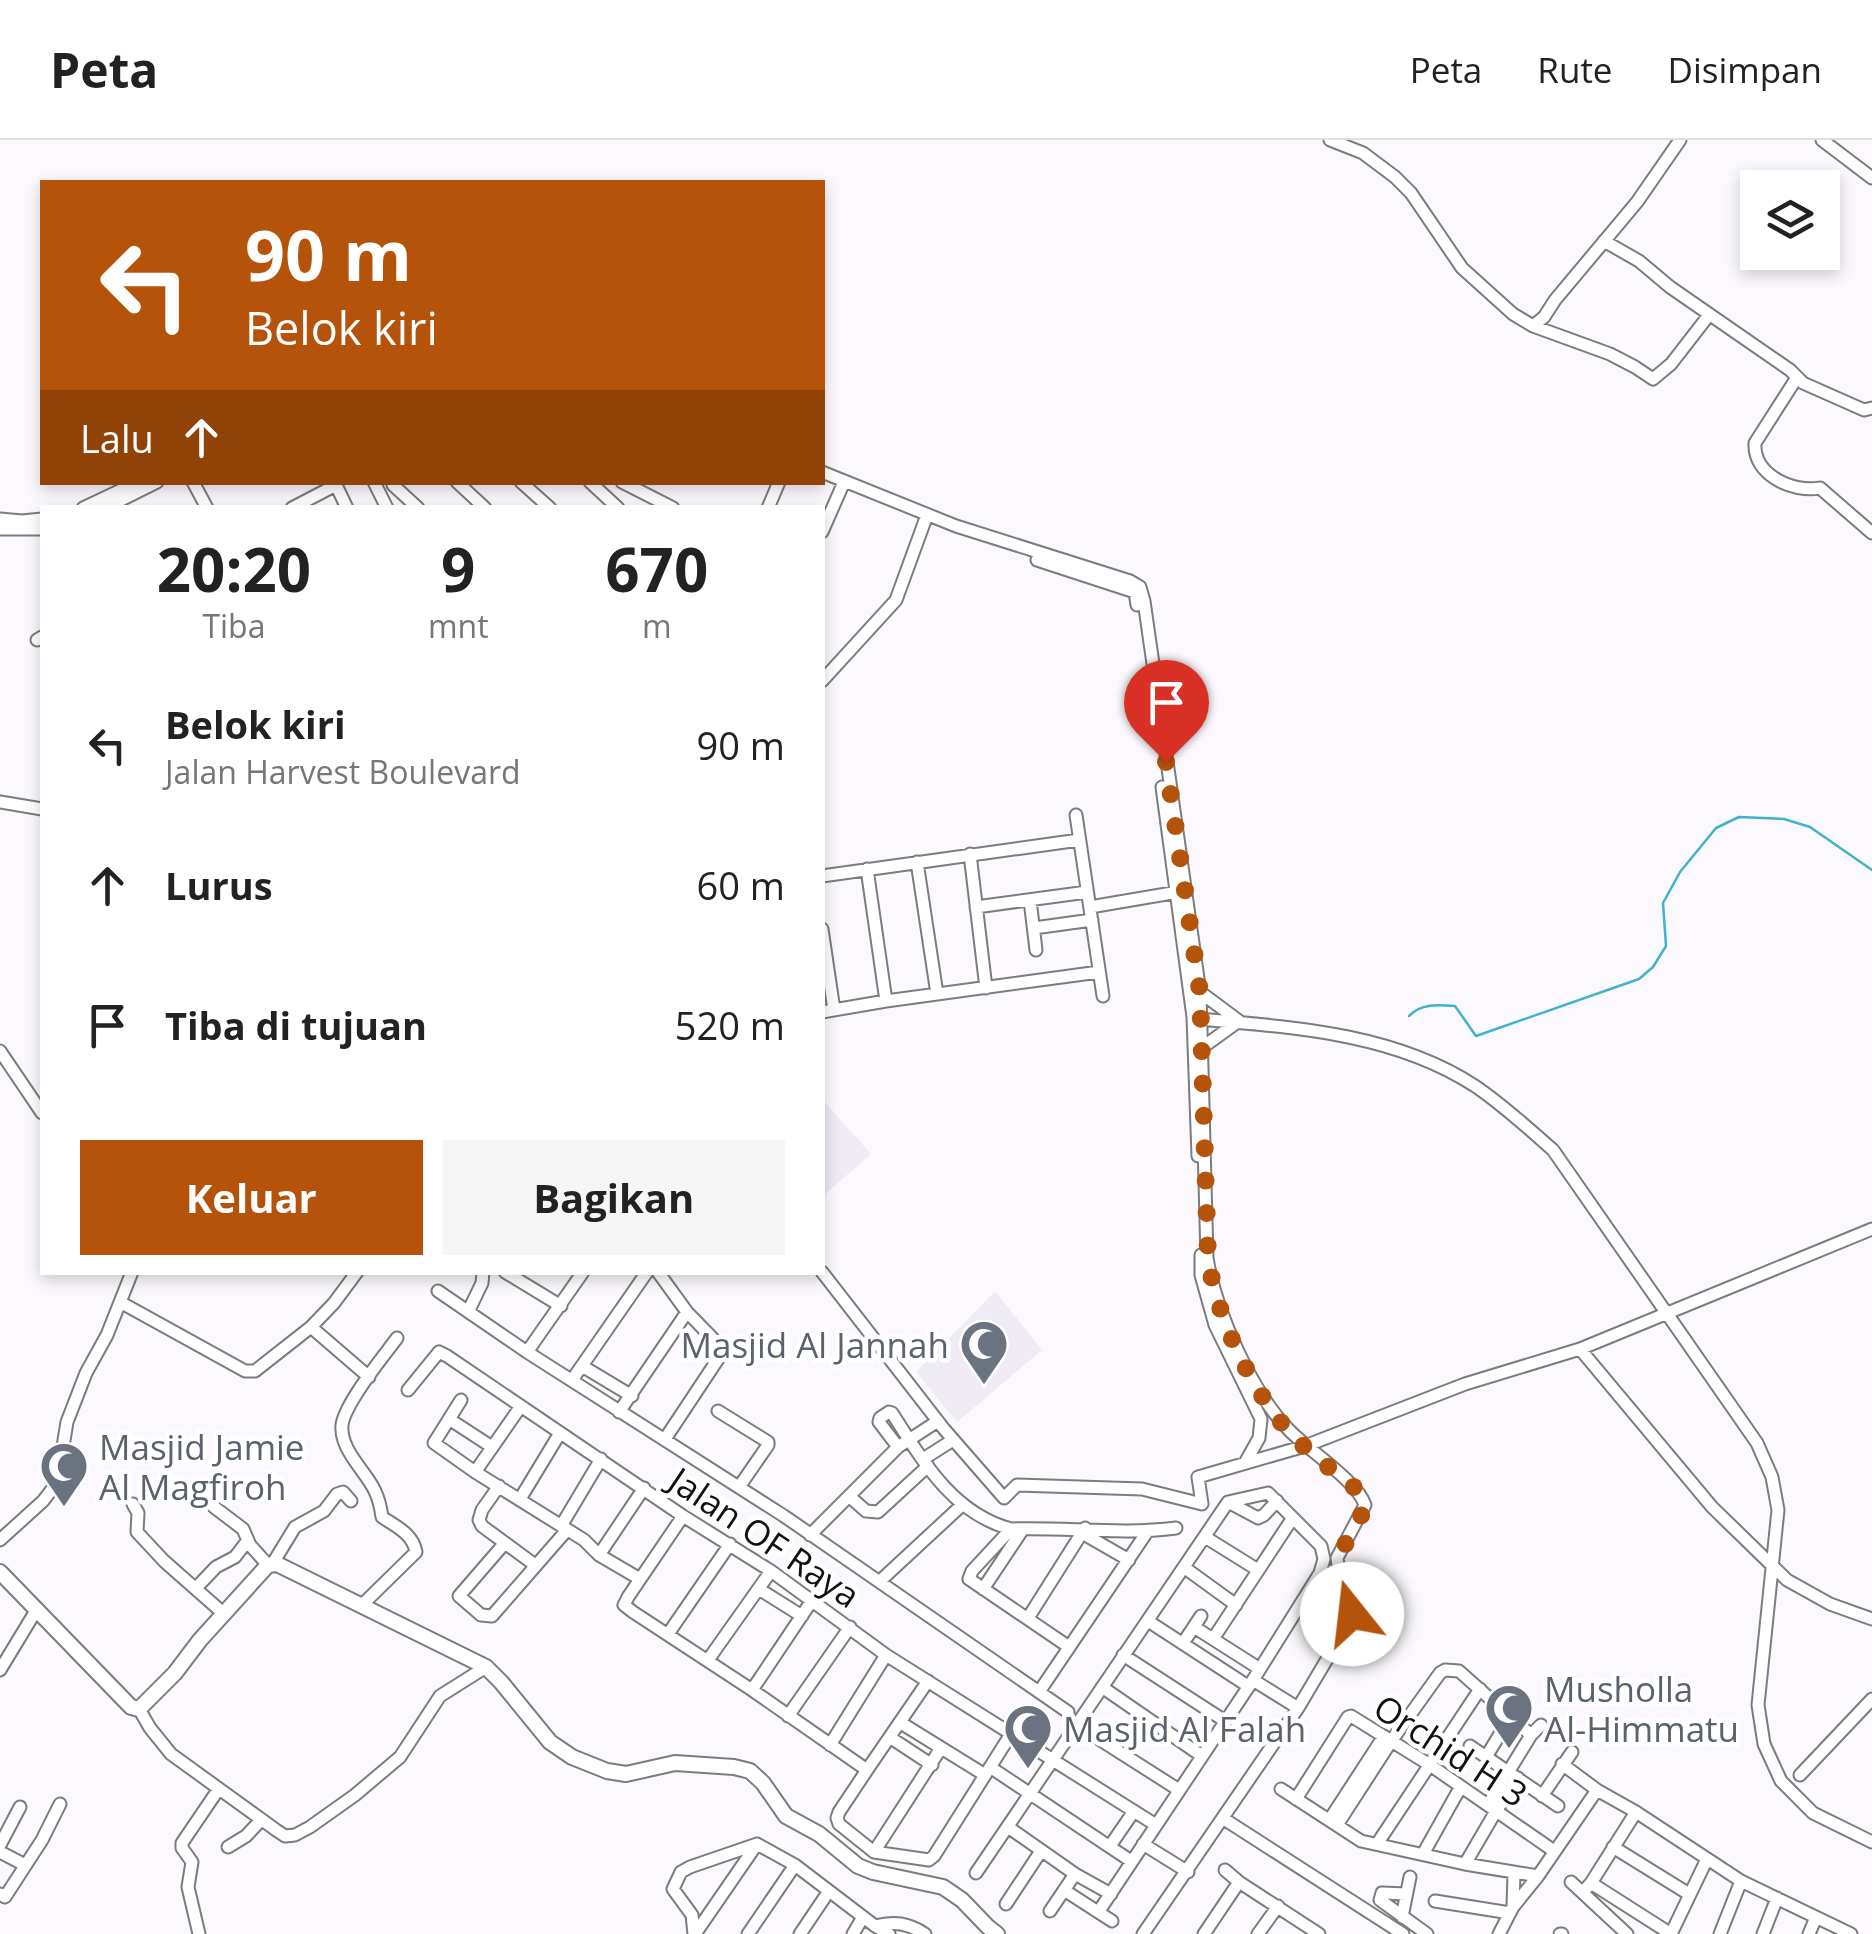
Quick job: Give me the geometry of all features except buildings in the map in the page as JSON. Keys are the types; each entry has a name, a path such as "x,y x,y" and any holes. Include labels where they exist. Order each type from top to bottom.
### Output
{"street":[{"path":"1330,140 1363,153 1395,177 1411,193 1462,268 1513,314 1534,326 1610,354 1653,379 1671,364 1709,315"},
{"path":"1534,326 1637,202 1680,140"},
{"path":"1822,140 1872,178"},
{"path":"1604,241 1640,261 1670,287 1790,370 1796,379 1864,410 1872,408"},
{"path":"1796,379 1755,443 1757,460 1784,483 1798,489 1820,488 1872,533"},
{"path":"825,477 965,536 1138,590 1203,1047 1210,1276 1236,1346 1280,1420 1364,1499 1364,1510 1338,1558 1354,1604 1342,1634 1298,1708 1143,1934"},
{"path":"89,505 132,485"},
{"path":"111,505 152,485"},
{"path":"298,505 336,485"},
{"path":"393,485 416,505"},
{"path":"460,485 482,505"},
{"path":"525,485 547,505"},
{"path":"593,485 615,505"},
{"path":"628,485 666,505"},
{"path":"825,525 843,485"},
{"path":"825,677 896,600 926,518"},
{"path":"0,520 40,519"},
{"path":"0,529 40,529"},
{"path":"0,802 40,809"},
{"path":"1076,815 1103,996"},
{"path":"825,876 1080,840"},
{"path":"970,854 986,988"},
{"path":"917,862 937,994"},
{"path":"867,869 886,1001"},
{"path":"976,907 1087,892"},
{"path":"1034,928 1182,892"},
{"path":"1182,892 1200,992 1201,1275 1215,1325 1259,1412 1259,1438 1245,1463"},
{"path":"1030,900 1036,950"},
{"path":"825,970 828,1011 1100,972"},
{"path":"1200,992 1239,1022"},
{"path":"1198,1019 1369,1040 1416,1056 1472,1085 1553,1150 1757,1442 1772,1478 1778,1510 1758,1705 1764,1744 1781,1782 1813,1812 1872,1842"},
{"path":"1203,1047 1239,1022"},
{"path":"0,1051 40,1110"},
{"path":"824,1275 953,1440 1004,1498 1016,1486 1142,1489 1202,1504 1198,1477 1305,1446 1465,1384 1580,1349 1872,1229"},
{"path":"0,1540 54,1488 66,1422 131,1275"},
{"path":"120,1302 246,1370 255,1371 311,1327 355,1275"},
{"path":"469,1310 483,1275"},
{"path":"510,1275 561,1306"},
{"path":"527,1352 581,1275"},
{"path":"572,1380 645,1275"},
{"path":"660,1275 724,1350 665,1439"},
{"path":"438,1290 527,1352 740,1487 1068,1712"},
{"path":"619,1412 688,1312"},
{"path":"311,1327 369,1376"},
{"path":"360,1606 416,1552 408,1534 382,1517 380,1498 344,1442 342,1425 354,1399 397,1338"},
{"path":"1580,1349 1712,1507 1787,1580 1872,1619"},
{"name":"Jalan OF Raya","path":"408,1390 439,1352 447,1356 683,1516 771,1570 886,1655 1156,1825"},
{"path":"582,1366 632,1396"},
{"path":"461,1400 434,1443 640,1579"},
{"path":"475,1472 520,1406"},
{"path":"718,1411 768,1442 740,1487"},
{"path":"898,1447 879,1422 889,1412 944,1489 984,1518 1017,1529 1147,1532 1176,1528"},
{"path":"449,1419 492,1447"},
{"path":"1261,1426 1280,1420"},
{"path":"810,1535 898,1447 938,1421"},
{"path":"520,1500 560,1433"},
{"path":"850,1497 866,1511 878,1512 953,1440"},
{"path":"504,1544 459,1596 481,1615 492,1616 535,1566 564,1528 601,1459"},
{"path":"499,1486 479,1520 535,1566"},
{"path":"599,1555 644,1488"},
{"path":"139,1709 270,1564 295,1526 324,1511 342,1492 351,1501"},
{"path":"976,1873 1228,1502 1265,1492 1322,1546 1323,1566 1099,1912"},
{"path":"1228,1502 1258,1518 1277,1501"},
{"path":"133,1504 138,1512 137,1532 223,1613"},
{"path":"880,1581 962,1504"},
{"path":"214,1507 243,1528 250,1545 270,1564 486,1667 550,1742 572,1757 626,1774 675,1762 750,1771 786,1816 819,1834 858,1866 943,1887 997,1934"},
{"path":"683,1516 624,1605 868,1770"},
{"path":"1213,1640 1292,1519"},
{"path":"983,1589 1017,1529"},
{"path":"1017,1529 969,1574 973,1583 1069,1647"},
{"path":"1083,1531 1128,1560"},
{"path":"1028,1618 1083,1531"},
{"path":"1039,1692 1147,1532"},
{"path":"1205,1537 1258,1570"},
{"path":"196,1588 216,1567 235,1558 248,1540"},
{"path":"668,1634 730,1544"},
{"path":"1185,1568 1236,1605"},
{"path":"708,1660 771,1570"},
{"path":"0,1572 131,1707 139,1709 163,1746 285,1836 295,1836 310,1828 355,1795 400,1757 440,1696 486,1667"},
{"path":"759,1589 802,1616"},
{"path":"752,1690 813,1600"},
{"path":"0,1670 37,1608"},
{"path":"1148,1621 1183,1644 1254,1678"},
{"path":"1183,1644 1198,1622 1254,1678 1298,1708"},
{"path":"788,1716 850,1628"},
{"path":"830,1744 886,1655"},
{"path":"1123,1655 1225,1721"},
{"path":"1333,1822 1388,1738 1440,1673 1460,1671 1511,1716 1536,1730 1465,1864"},
{"path":"928,1681 837,1818 839,1824 874,1852 932,1858 1011,1734"},
{"path":"1102,1686 1202,1756"},
{"path":"1377,1844 1480,1688"},
{"path":"1800,1775 1872,1698"},
{"path":"1486,1757 1511,1716"},
{"name":"Orchid H 3","path":"1296,1799 1348,1717 1354,1718 1554,1851"},
{"path":"901,1723 941,1748 1031,1793 1131,1861"},
{"path":"1077,1725 1180,1790"},
{"path":"891,1738 932,1764"},
{"path":"1470,1746 1558,1806"},
{"path":"874,1852 941,1748"},
{"path":"1542,1796 1572,1752"},
{"path":"1562,1764 1741,1880 1851,1934"},
{"path":"1423,1854 1460,1788"},
{"path":"199,1934 188,1887 192,1862 182,1843 218,1790"},
{"path":"1282,1790 1352,1837 1465,1864 1538,1876"},
{"path":"1499,1934 1597,1790"},
{"path":"0,1894 5,1897 60,1804"},
{"path":"0,1844 20,1808"},
{"path":"1110,1846 1134,1811"},
{"path":"1587,1887 1636,1812"},
{"path":"1224,1819 1395,1932"},
{"path":"228,1848 261,1820"},
{"path":"1008,1827 1074,1874 1110,1894"},
{"path":"694,1934 757,1844"},
{"path":"694,1934 692,1915 672,1889 676,1879 690,1867 757,1844 795,1865 889,1934"},
{"path":"1144,1844 1188,1872"},
{"path":"1613,1847 1689,1894"},
{"path":"1006,1904 1041,1851"},
{"path":"0,1852 25,1866"},
{"path":"1571,1882 1671,1934 1708,1858"},
{"path":"748,1934 795,1865"},
{"path":"1225,1870 1320,1934"},
{"path":"1512,1910 1514,1872"},
{"path":"1050,1911 1074,1874"},
{"path":"1402,1917 1410,1877"},
{"path":"1720,1934 1741,1880"},
{"path":"1204,1934 1239,1882"},
{"path":"1587,1887 1627,1934"},
{"path":"1064,1890 1112,1920"},
{"path":"800,1934 829,1891"},
{"path":"1406,1894 1382,1893 1380,1901 1427,1934"},
{"path":"1763,1934 1778,1898"},
{"path":"1435,1901 1512,1910"},
{"path":"1258,1934 1278,1906"},
{"path":"853,1934 863,1918"},
{"path":"1809,1934 1816,1918"},
{"path":"875,1926 899,1922 925,1934"}],"shaded area":[{"path":"825,1102 871,1154 825,1194"},
{"path":"995,1291 1042,1350 957,1422 916,1372"}],"waterway":[{"path":"1409,1016 1424,1007 1455,1006 1476,1036 1639,979 1653,967 1666,946 1663,903 1680,872 1716,828 1739,817 1784,819 1810,827 1872,870"}],"place":[{"name":"Masjid Al Jannah","path":"984,1386"},
{"name":"Masjid Jamie Al Magfiroh","path":"64,1508"},
{"name":"Musholla Al-Himmatu","path":"1509,1750"},
{"name":"Masjid Al Falah","path":"1028,1770"}],"route":[{"path":"1166,762 1200,992 1210,1276 1223,1318 1269,1405 1305,1446 1364,1499 1364,1510 1338,1558 1354,1604 1352,1614"}]}
